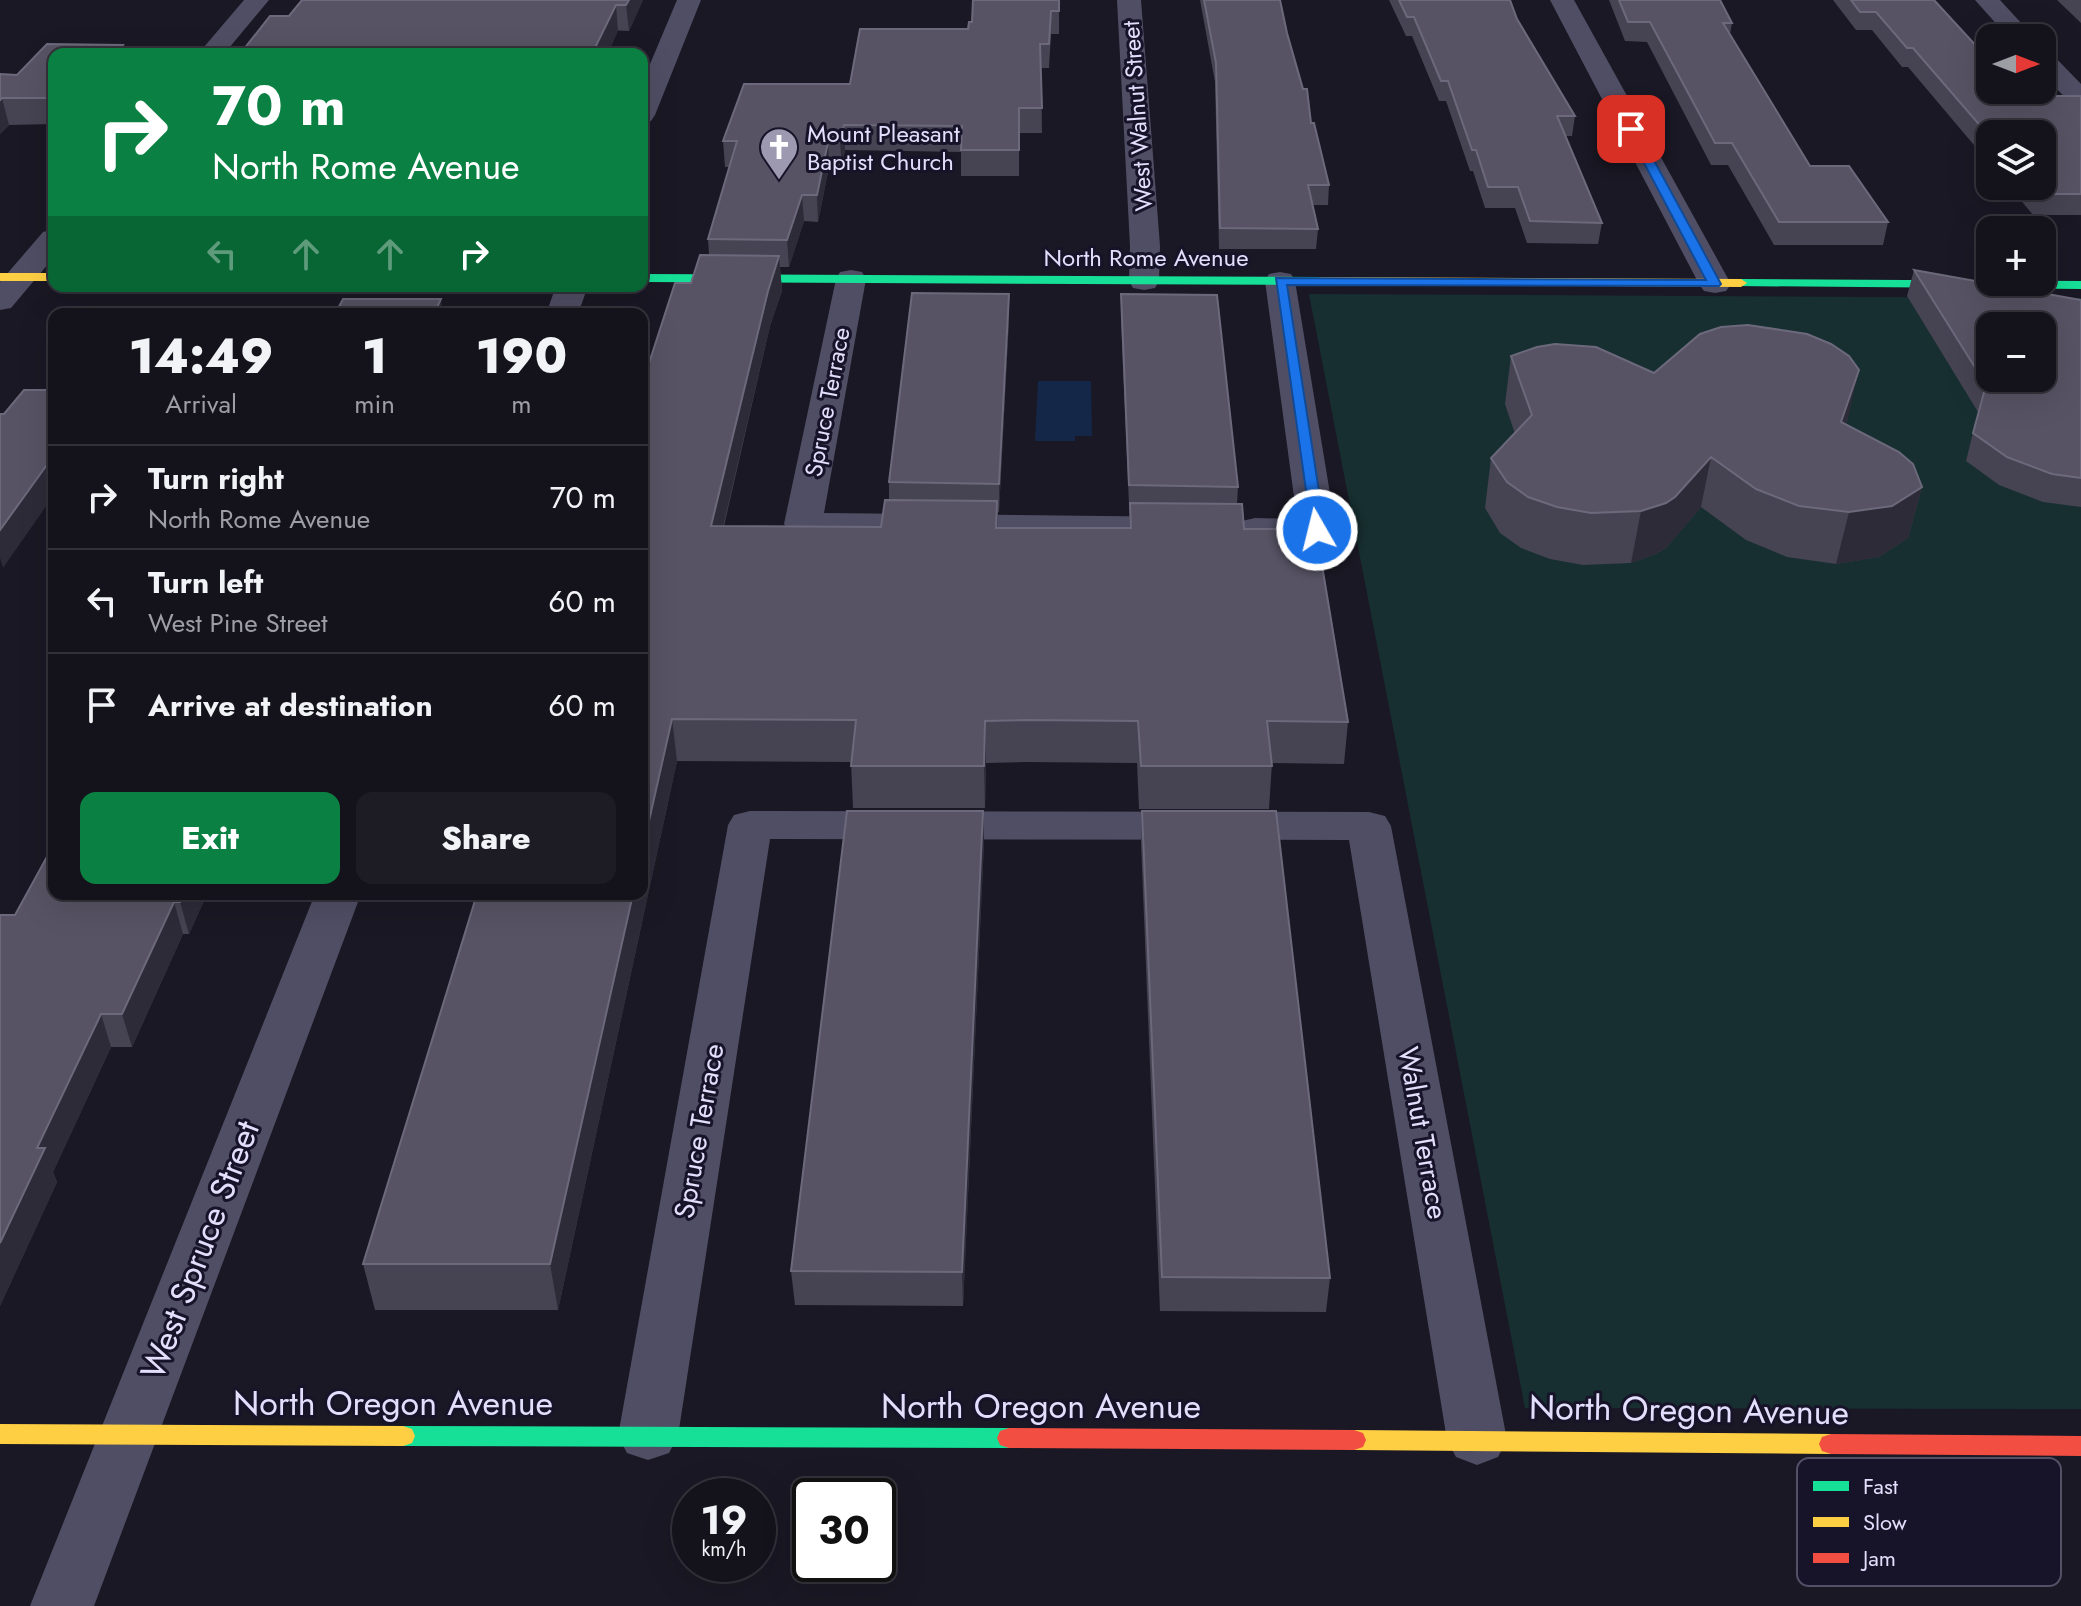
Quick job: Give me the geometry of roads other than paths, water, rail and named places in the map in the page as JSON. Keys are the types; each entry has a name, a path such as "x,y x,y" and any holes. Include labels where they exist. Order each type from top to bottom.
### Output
{"street":[{"path":"216,48 257,0"},
{"path":"648,100 689,0"},
{"name":"West Walnut Street","path":"1129,0 1145,246 1144,281"},
{"path":"1562,0 1715,284"},
{"path":"1987,0 2010,24"},
{"path":"2056,73 2081,99"},
{"path":"0,301 10,277 48,243"},
{"path":"10,277 48,277"},
{"name":"North Rome Avenue","path":"648,278 2081,285"},
{"name":"Spruce Terrace","path":"851,279 803,524 1317,530 1280,281"},
{"name":"Spruce Terrace","path":"648,1436 750,825 1369,826"},
{"name":"Walnut Terrace","path":"1369,826 1477,1440"},
{"name":"West Spruce Street","path":"62,1606 336,900"},
{"name":"North Oregon Avenue","path":"0,1434 1477,1440 2081,1446"}],"water":[{"path":"1038,381 1091,381 1092,436 1075,436 1075,441 1035,441"}],"place":[{"name":"Mount Pleasant Baptist Church","path":"779,181"}]}
